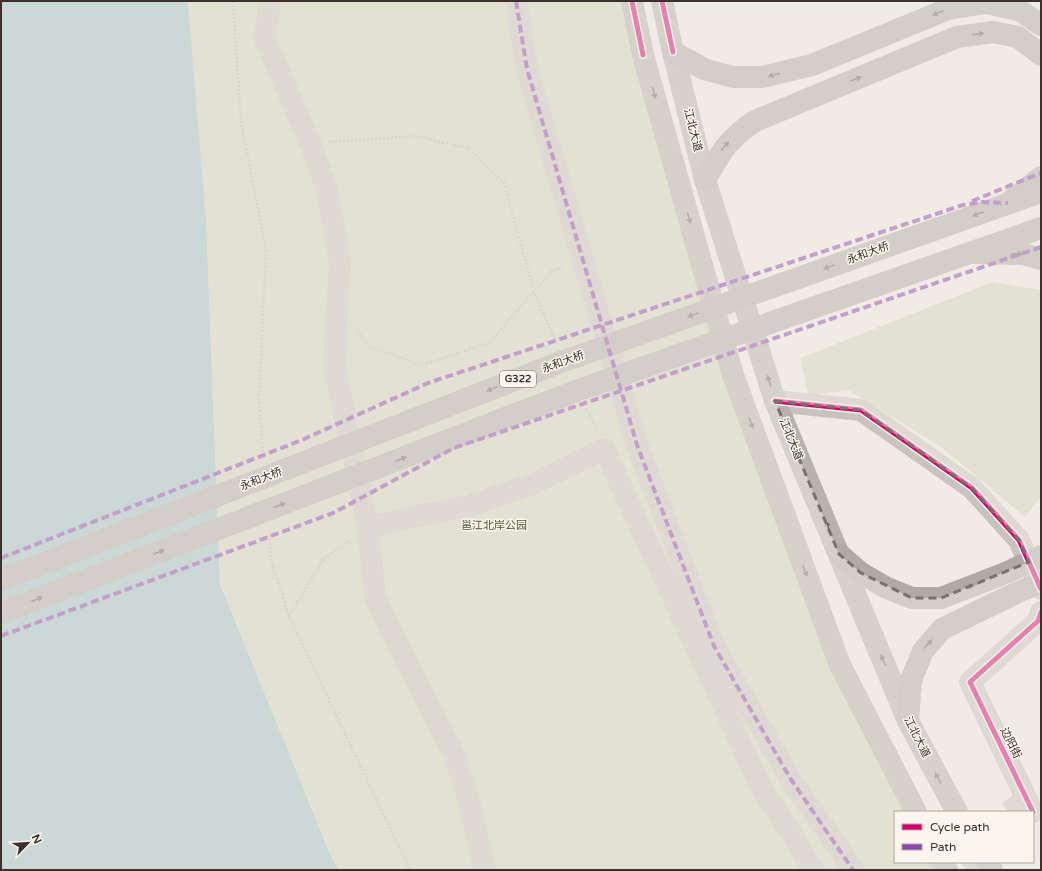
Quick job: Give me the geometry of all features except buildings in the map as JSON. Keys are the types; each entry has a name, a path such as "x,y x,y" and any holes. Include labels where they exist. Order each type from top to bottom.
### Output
{"highway":[{"path":"673,52 704,69 733,77 762,78 812,65 948,9 987,3 1021,11 1041,25"},
{"path":"705,180 720,152 736,134 755,121 957,37 993,32 1018,37 1041,55"},
{"path":"1008,203 1041,177"},
{"name":"永和大桥","path":"1,580 561,362 1041,192"},
{"path":"1,613 573,392 964,253 1041,228"},
{"path":"964,253 1023,254 1041,259"},
{"path":"839,554 861,573 887,588 912,598 941,598 1008,572 1041,556"},
{"path":"908,721 911,680 922,651 942,629 1041,582"}],"main road":[{"path":"632,1 643,55 733,375 840,665 915,811"},
{"name":"江北大道","path":"662,1 673,52 705,180 776,401 908,721 956,811"}],"street":[{"path":"270,1 265,38 310,144 327,190 340,263 334,364 368,528 375,597 454,754 468,798 485,870"},
{"path":"516,1 527,68 637,445 711,639 790,778 853,870"},
{"path":"776,401 861,410 972,488 1019,540 1041,589"},
{"path":"368,528 416,516 468,506 533,484 604,448 761,787 814,870"},
{"name":"边阳街","path":"1033,811 970,682 1038,621 1041,612"},
{"name":"边阳街","path":"1034,814 1041,829"}],"path":[{"path":"233,1 241,122 266,250 259,399 264,460"},
{"path":"310,144 415,136 468,148 504,183 534,292 560,349"},
{"path":"337,308 370,347 422,365 489,344 553,270"},
{"path":"585,406 604,448"},
{"path":"289,616 324,558 368,528"},
{"path":"268,529 271,560 289,616 410,870"}],"highlighted area":[{"path":"775,401 861,410 972,488 1019,540 1029,562 941,598 912,598 861,573 839,554"}],"green space":[{"name":"邕江北岸公园","path":"188,1 632,1 733,375 840,665 915,811 894,811 894,863 943,863 947,870 339,870 330,854 220,584 206,218"},
{"path":"992,282 1041,290 1041,497 1025,517 941,447 848,390 808,396 801,358"}],"water":[{"path":"1,1 188,1 206,218 220,584 330,854 339,870 1,870"}],"tunnel":[{"path":"1009,811 1027,799"},
{"path":"930,870 939,863"},
{"path":"967,870 976,863"}],"marked path":[{"path":"516,1 527,69 637,445 714,646 790,778 853,870"},
{"path":"972,201 1041,173"},
{"path":"1,558 302,440 428,383 963,205 983,202 1008,203"},
{"path":"1,636 333,513 454,448 1041,247"}],"cycle path":[{"path":"632,1 643,55"},
{"path":"662,1 673,52"},
{"path":"775,401 861,410 972,488 1019,540 1041,589"},
{"path":"1033,811 970,682 1038,621 1041,612"}]}
